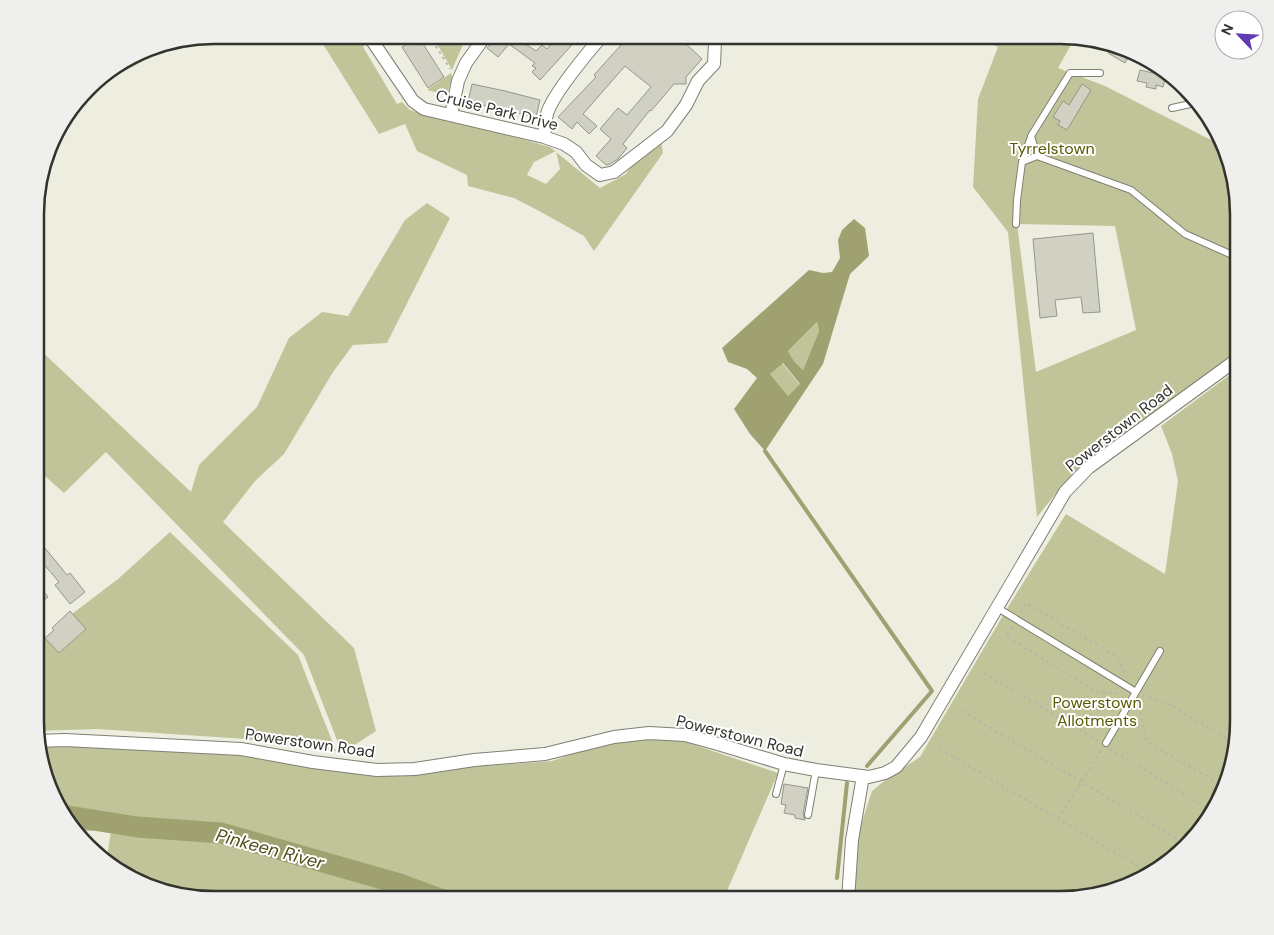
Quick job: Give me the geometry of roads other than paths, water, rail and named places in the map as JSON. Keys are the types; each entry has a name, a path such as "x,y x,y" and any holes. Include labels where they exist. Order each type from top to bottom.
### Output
{"street":[{"name":"Cruise Park Drive","path":"374,44 412,101 424,109 544,137 564,144 576,152 586,165 600,174 614,172 667,131 686,106 698,81 714,64 714,44"},
{"path":"452,115 458,81 466,63 480,44"},
{"path":"544,137 547,113 553,100 595,44"},
{"name":"Powerstown Road","path":"45,741 65,740 242,748 313,762 377,770 415,769 474,760 545,754 614,737 649,733 685,735 784,764 816,770 869,777 885,773 896,767 921,737 1065,492 1088,468 1230,365"},
{"path":"849,891 852,840 863,776"}],"lane":[{"path":"1016,224 1022,162 1031,136 1070,73 1100,73"},
{"path":"1172,108 1190,104"},
{"path":"1031,136 1037,156"},
{"path":"1022,162 1037,156 1130,190 1185,234 1230,254"},
{"path":"996,607 1136,692"},
{"path":"1106,743 1160,651"},
{"path":"776,794 784,764"},
{"path":"808,815 816,770"}],"waterway":[{"path":"765,451 932,691 867,766"},
{"path":"837,878 847,783"},
{"name":"Pinkeen River","path":"73,817 137,827 221,833 419,891"}],"park label":[{"name":"Tyrrelstown","path":"1052,148"},
{"name":"Powerstown Allotments","path":"1097,711"}]}
